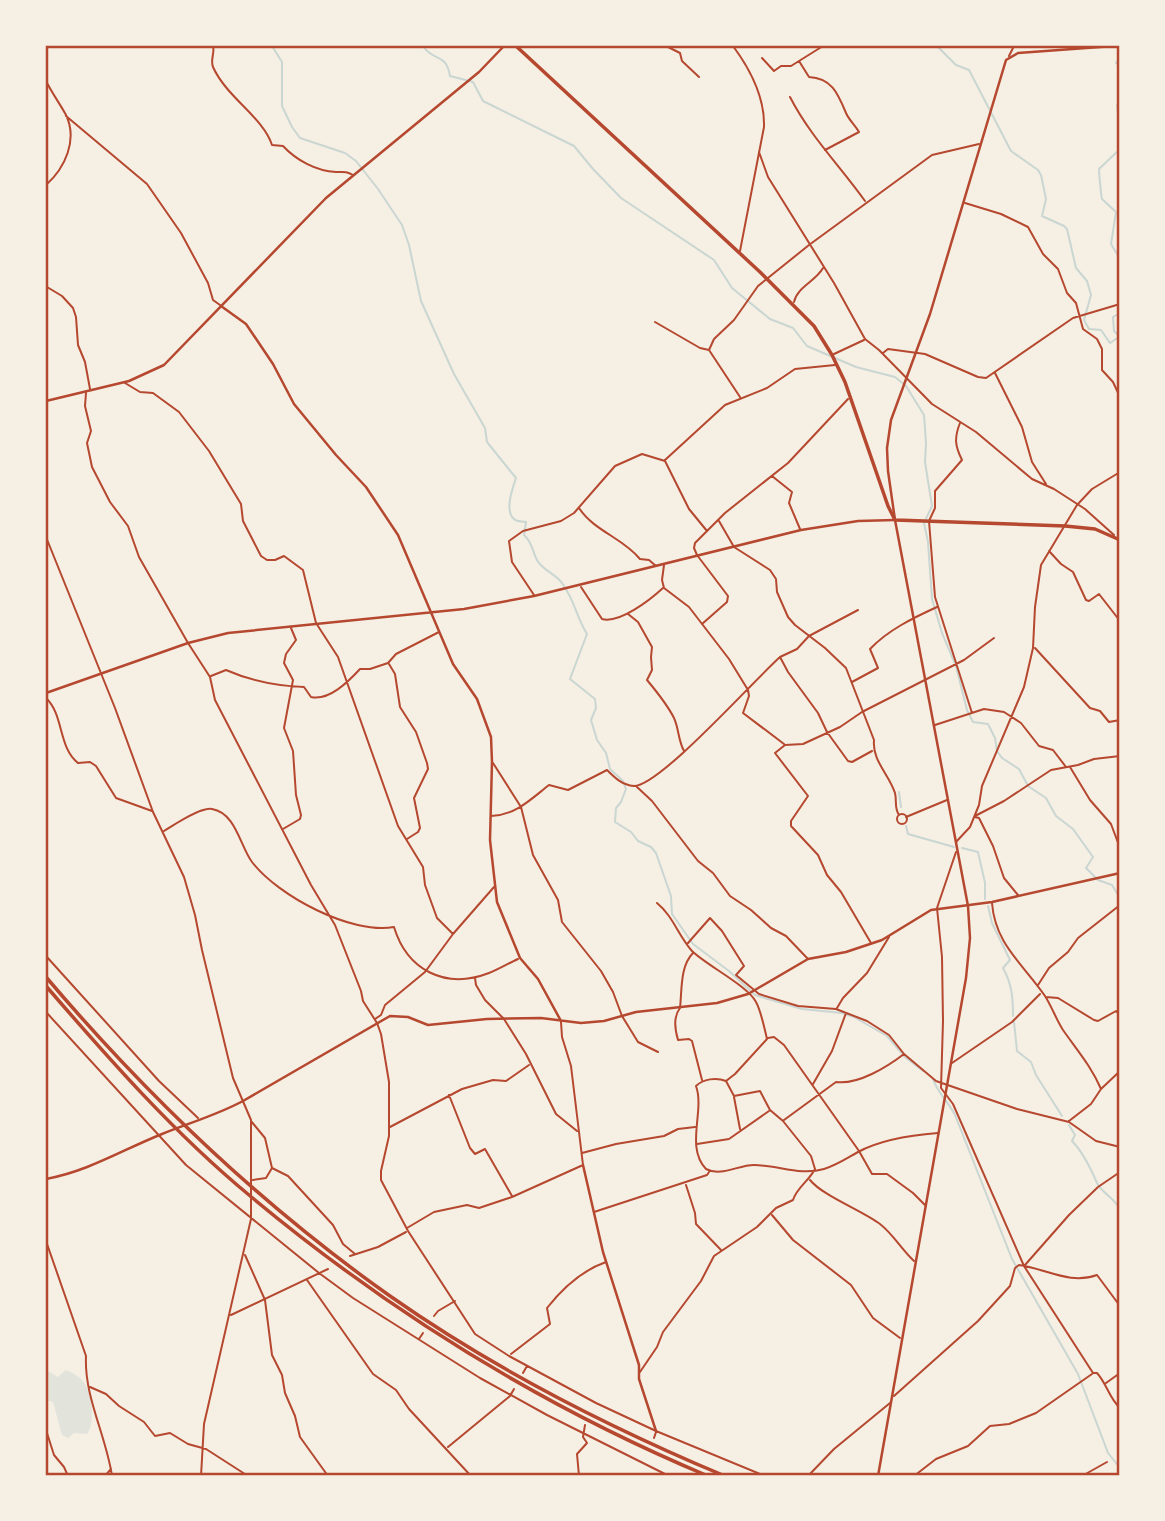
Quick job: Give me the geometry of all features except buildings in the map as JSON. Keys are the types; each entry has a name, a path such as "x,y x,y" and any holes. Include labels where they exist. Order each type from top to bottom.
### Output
{"main road":[{"path":"516,46 740,253 814,326 835,360 895,520 1065,526 1095,529 1117,539"},
{"path":"46,977 130,1071 188,1130 247,1184 336,1256 392,1297 493,1361 587,1413 725,1475"},
{"path":"46,986 126,1076 181,1132 247,1194 332,1262 388,1302 489,1367 584,1418 708,1475"}],"street":[{"path":"213,46 212,64 234,99 265,128 272,145 284,146 295,159 304,163 336,172 344,170 353,175"},
{"path":"46,401 125,382 164,365 326,198 471,79 504,46"},
{"path":"666,46 680,52 682,61 699,77"},
{"path":"733,46 744,61 764,109 764,127 740,253"},
{"path":"762,58 774,71 781,66 791,66 823,46"},
{"path":"878,1475 969,955 968,906 895,520 887,448 891,420 930,314 1004,63 1014,46"},
{"path":"1009,57 1023,52 1114,46"},
{"path":"799,61 809,77 819,77 838,93 847,117 859,132 825,150"},
{"path":"46,81 66,116 71,134 69,149 54,178 46,186"},
{"path":"790,97 807,126 838,168 847,174 866,202"},
{"path":"66,116 147,184 181,233 208,283 213,300 246,324 273,364 294,404 366,487 398,535 453,664 477,699 491,737 490,817 497,902 520,958 538,979 561,1021 562,1037 573,1080 583,1165 607,1262 639,1364 639,1379 656,1431 654,1438"},
{"path":"709,350 714,339 734,320 747,299 766,278 809,245 932,155 979,144"},
{"path":"759,152 768,177 865,339 932,404 976,432 1026,475 1100,521 1117,539"},
{"path":"964,202 1001,214 1028,227 1043,254 1058,269 1067,293 1076,303 1083,328 1097,339 1102,349 1102,370 1113,382 1119,397"},
{"path":"793,305 794,296 820,273 823,267"},
{"path":"46,282 47,287 62,296 73,308 76,317 78,345 85,362 88,391 85,406 91,431 87,443 92,467 110,502 128,526 139,557 210,677 215,700 335,925 363,1001 375,1021 389,1083 390,1127 381,1180 407,1229 475,1334 509,1356 596,1403 656,1431 765,1475"},
{"path":"882,354 888,349 934,357 986,378 1073,318 1119,304"},
{"path":"655,322 700,348 709,350 740,398"},
{"path":"665,461 725,405 750,397 795,369 835,360 865,339"},
{"path":"995,373 1023,427 1032,462 1046,485"},
{"path":"125,382 140,392 153,393 179,412 209,451 241,504 243,521 261,556 267,560 284,556 301,566 316,624 334,650 347,682 398,826 423,867 425,885 437,918 453,934"},
{"path":"702,624 727,602 728,596 698,555 694,548 695,543 725,513 788,463 850,398"},
{"path":"961,422 956,433 955,448 962,460 934,491 934,508 928,521 937,607 972,713"},
{"path":"534,596 512,562 509,541 523,531 561,521 579,507 615,466 642,454 665,461 689,509 707,531"},
{"path":"956,842 970,827 982,786 1024,687 1034,648 1039,572 1048,550 1077,505 1092,489 1119,472"},
{"path":"771,476 792,492 789,503 800,530"},
{"path":"579,507 587,520 633,550 640,559 649,560 656,566"},
{"path":"46,693 100,672 228,633 477,607 534,596 800,530 858,520 895,520"},
{"path":"719,521 734,547 770,570 776,579 788,617 846,668 874,740 873,750 894,791 898,821 902,824 906,822 906,817"},
{"path":"46,537 153,812 186,883 233,1078 251,1120 265,1138 272,1168 266,1178 252,1180"},
{"path":"1048,550 1061,565 1073,572 1086,600 1089,601 1099,594 1119,621"},
{"path":"665,564 662,580 664,588 689,607 729,659 748,690 750,696 743,713 785,745"},
{"path":"579,584 602,619 609,621 628,614 664,588"},
{"path":"851,683 878,668 870,649 880,638 914,617 937,607"},
{"path":"636,786 680,758 780,657 797,649 809,636 858,610"},
{"path":"1116,616 1119,612"},
{"path":"628,614 638,622 652,647 652,670 647,680 664,700 676,721 677,739 684,752"},
{"path":"282,829 300,819 301,815 296,795 293,751 284,728 293,680 284,663 286,654 296,640 289,626"},
{"path":"210,677 226,670 247,680 268,681 278,686 304,687 311,697 318,699 328,696 360,669 388,663 396,653 439,632"},
{"path":"871,944 841,892 827,875 818,855 791,827 791,821 808,796 775,753 785,745 803,744 840,727 862,712 964,660 994,638"},
{"path":"1034,648 1090,708 1100,711 1109,722 1119,720"},
{"path":"780,657 848,761 852,762 873,750"},
{"path":"388,663 395,674 400,707 416,732 428,769 414,798 420,828 406,839"},
{"path":"46,698 56,712 64,741 74,761 78,764 90,762 96,765 116,798 153,812"},
{"path":"934,725 984,709 1011,715 1039,746 1053,750 1066,767"},
{"path":"974,817 1051,770 1094,759 1119,756"},
{"path":"492,762 521,807 533,855 558,900 562,922 601,971 622,1016 638,1042 658,1052"},
{"path":"1070,766 1090,800 1111,824 1119,848"},
{"path":"490,817 504,816 521,807 550,785 568,790 607,770 622,783 636,786 652,801 698,861 713,873 730,896 771,928 786,936 808,959"},
{"path":"906,817 948,800"},
{"path":"163,831 199,811 209,808 216,811 237,829 252,862 290,896 346,922 381,929 394,926 402,948 425,972 463,978 489,973 520,958"},
{"path":"899,815 906,817"},
{"path":"974,817 979,818 1004,878 1018,895"},
{"path":"957,850 937,908 942,957 941,1088 1024,1266 1093,1373 1097,1373 1106,1383 1112,1402 1119,1408"},
{"path":"375,1021 398,1016 428,1024 541,1018 590,1023 717,1003 748,993 808,959 846,952 889,937 920,914 937,908 992,902 1119,873"},
{"path":"46,1179 83,1171 160,1135 243,1101 375,1021 381,1015 384,1005 425,972 453,934 494,887"},
{"path":"992,902 994,920 1008,952 1042,992 1062,1028 1091,1067 1101,1089"},
{"path":"657,903 668,912 694,952 756,1001 766,1039"},
{"path":"1037,986 1049,968 1068,952 1078,938 1119,905"},
{"path":"687,944 710,918 722,931 744,965 736,975 759,994 798,1006 836,1009 889,1035 903,1055 936,1081 1017,1109 1069,1122 1096,1141 1119,1147"},
{"path":"836,1009 867,973 889,937"},
{"path":"694,952 686,960 684,967 680,1008 674,1029 678,1041 692,1041 702,1081"},
{"path":"46,956 159,1081 200,1120"},
{"path":"475,976 476,985 485,1000 504,1019 556,1114 578,1132"},
{"path":"951,1064 1012,1022 1042,992"},
{"path":"74,998 80,995"},
{"path":"1045,997 1058,998 1098,1021 1116,1011 1119,1015"},
{"path":"53,1010 47,1013 186,1165 319,1273 418,1340 510,1396 669,1475"},
{"path":"813,1085 832,1051 846,1014"},
{"path":"726,1081 766,1039 774,1037 784,1045 813,1085 872,1174 887,1174 926,1206"},
{"path":"783,1121 836,1082 847,1083 889,1065 903,1055"},
{"path":"390,1127 449,1095 493,1080 506,1081 530,1065"},
{"path":"1069,1122 1091,1104 1119,1071"},
{"path":"740,1130 734,1096 726,1081 719,1078 702,1081 695,1086 699,1100 696,1127 699,1160 709,1171 720,1172 752,1165 814,1171 845,1161 859,1151 912,1135 939,1133"},
{"path":"640,1373 657,1347 663,1332 701,1281 714,1256 772,1214 776,1208 793,1199 796,1191 810,1179 814,1171 810,1156 783,1121 770,1110 760,1091 734,1096"},
{"path":"449,1095 470,1148 475,1154 485,1149 512,1197"},
{"path":"697,1144 724,1140 770,1110"},
{"path":"201,1475 204,1424 251,1219 251,1120"},
{"path":"582,1153 696,1127"},
{"path":"350,1256 378,1247 434,1212 467,1205 479,1208 512,1197 583,1165"},
{"path":"272,1168 288,1175 333,1225 343,1244 355,1254"},
{"path":"594,1212 685,1184 708,1175 709,1171"},
{"path":"1024,1266 1069,1215 1098,1187 1119,1172"},
{"path":"810,1179 818,1189 880,1224 915,1262"},
{"path":"685,1184 695,1213 695,1224 722,1250"},
{"path":"772,1214 793,1240 851,1285 873,1318 902,1339"},
{"path":"46,1241 86,1356 85,1369 113,1475"},
{"path":"244,1253 265,1300 272,1355 282,1375 285,1394 295,1416 300,1437 328,1475"},
{"path":"509,1356 550,1324 547,1308 555,1297 587,1270 607,1262"},
{"path":"892,1398 978,1321 1010,1286 1014,1268 1019,1265 1074,1279 1083,1280 1097,1275 1119,1306"},
{"path":"230,1316 328,1269"},
{"path":"307,1280 373,1374 396,1390 414,1414 471,1475"},
{"path":"434,1317 438,1311 455,1301"},
{"path":"418,1340 423,1334"},
{"path":"523,1373 527,1366"},
{"path":"914,1475 936,1459 968,1446 990,1426 1009,1424 1036,1413 1093,1373"},
{"path":"1106,1383 1119,1373"},
{"path":"90,1387 106,1394 144,1422 155,1436 170,1433 188,1444 201,1447 248,1475"},
{"path":"447,1447 510,1396 514,1389"},
{"path":"808,1475 827,1455 891,1402"},
{"path":"593,1409 596,1403"},
{"path":"579,1475 576,1454 587,1443 583,1433 585,1425"},
{"path":"46,1430 54,1455 68,1475"},
{"path":"646,1464 647,1458"},
{"path":"1082,1475 1107,1462"},
{"path":"105,1475 111,1469"}],"shaded area":[{"path":"46,1370 58,1377 66,1370 78,1376 85,1384 92,1414 87,1434 74,1433 68,1438 62,1435 53,1402 46,1400"}],"waterway":[{"path":"272,46 282,62 282,106 292,127 300,138 345,153 356,161 402,225 421,301 454,374 485,428 487,442 516,478 510,499 511,515 517,521 526,522 524,535 537,560 562,583 587,634 570,679 595,699 596,708 591,720 597,740 606,753 610,769 623,781 626,789 616,808 615,822 656,853 671,896 672,914 693,944 755,995 802,1009 842,1013 854,1017 887,1036 905,1057 923,1071"},
{"path":"423,46 446,63 450,76 473,82 483,101 574,146 621,198 714,260 732,288 770,319 793,328 807,346 856,367 895,377 906,386 924,415 925,462 932,506 924,523 932,599 956,666 967,710 973,722 988,724 1002,758 1019,769 1028,786 1046,798 1056,816 1073,829 1093,857 1086,868 1098,880 1112,885 1120,898"},
{"path":"937,46 956,65 969,70 1011,151 1041,175 1046,199 1042,216 1067,229 1076,268 1087,281 1091,295 1084,320 1089,329 1101,330 1110,343 1119,337"},
{"path":"1120,57 1116,63 1120,65"},
{"path":"1120,100 1117,105 1120,129"},
{"path":"1120,149 1099,169 1102,199 1116,212 1111,244 1120,259"},
{"path":"1120,313 1113,317 1114,331 1120,337"},
{"path":"899,792 901,807"},
{"path":"906,826 908,834 954,847"},
{"path":"962,848 978,852 985,883 985,899"},
{"path":"988,906 992,923 1010,960 1003,968 1011,991 1013,1016"},
{"path":"1014,1022 1017,1051 1031,1062 1036,1075 1062,1116"},
{"path":"933,1079 955,1115 1012,1259 1078,1374 1108,1453 1120,1468"},
{"path":"1069,1125 1075,1135 1072,1141 1083,1155 1097,1183 1120,1209"}]}
